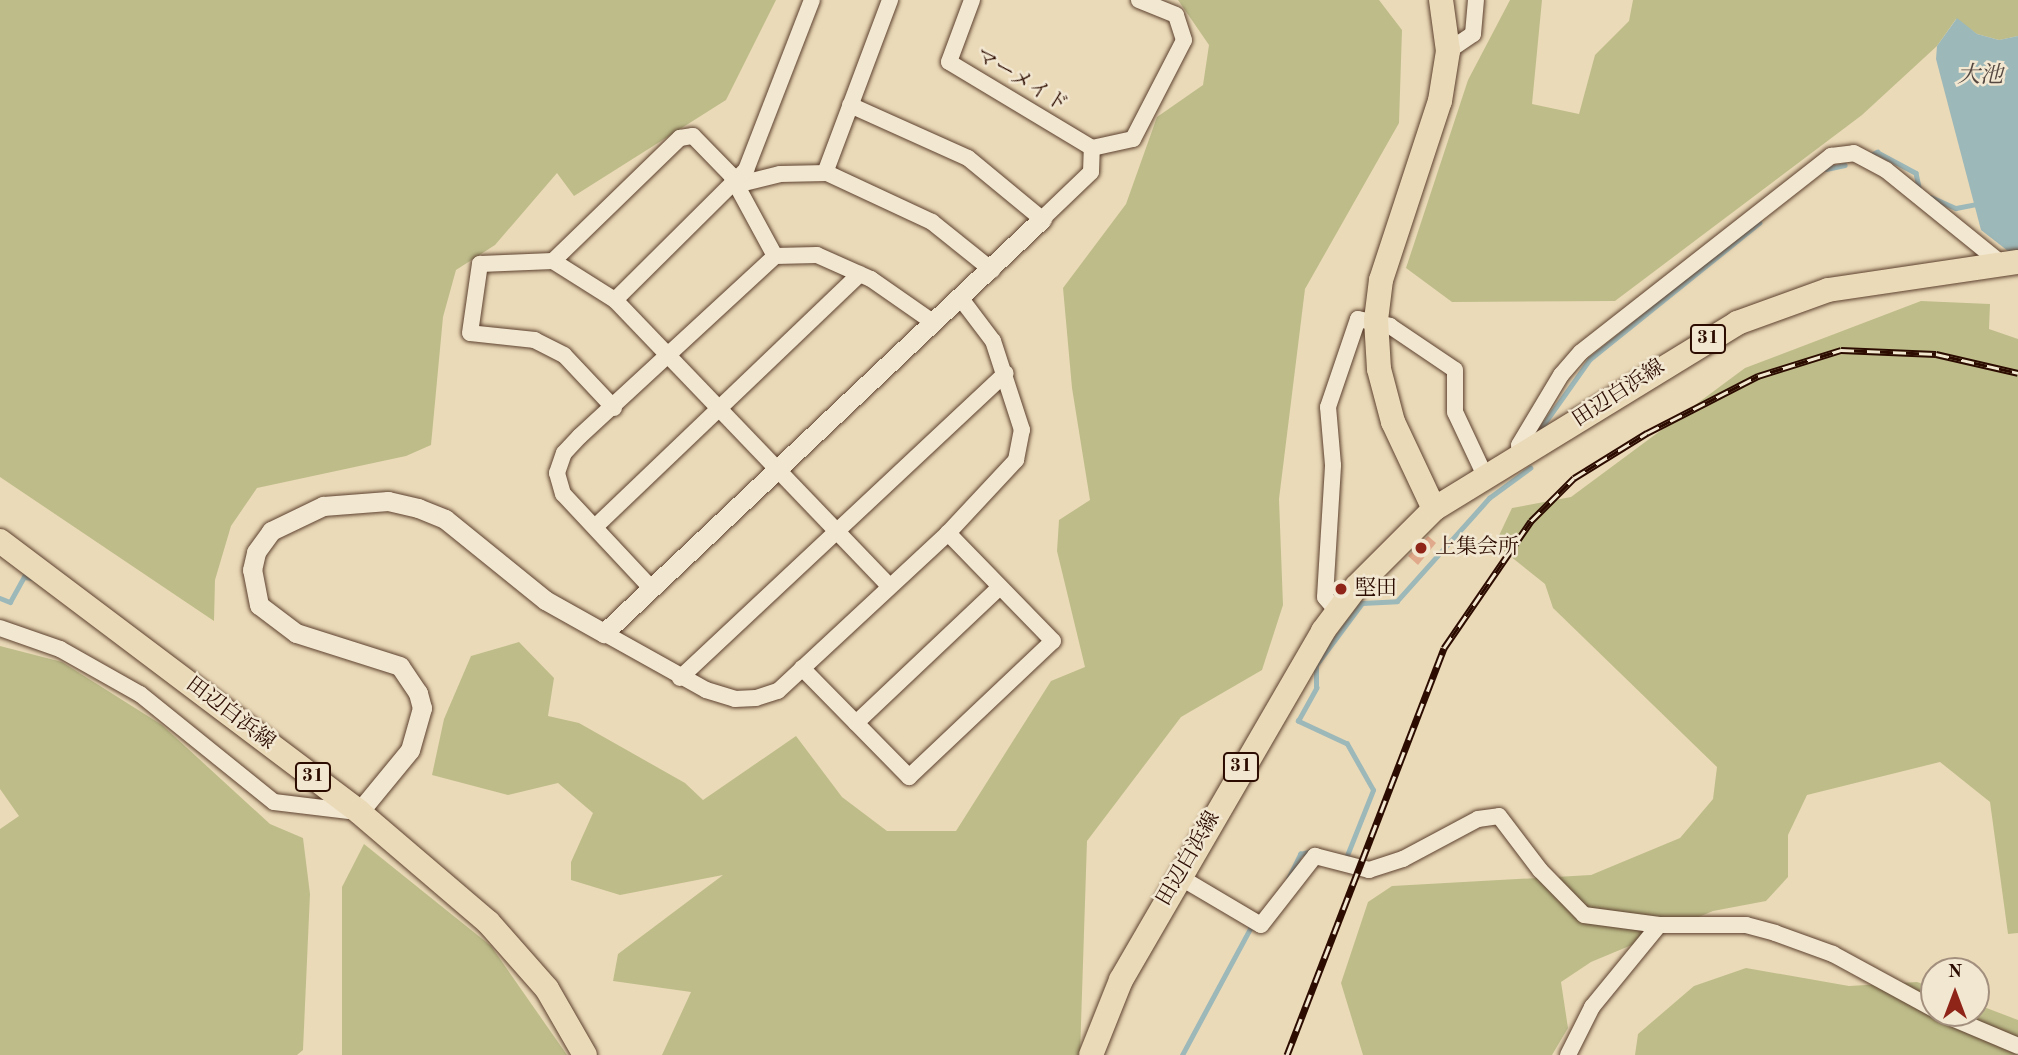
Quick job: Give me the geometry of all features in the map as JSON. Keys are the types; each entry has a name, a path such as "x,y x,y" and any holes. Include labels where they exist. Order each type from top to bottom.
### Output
{"main road":[{"path":"1434,509 1393,422 1379,369 1376,320 1381,280 1440,101 1448,51 1441,0"},
{"name":"田辺白浜線","path":"1091,1055 1121,979 1178,876 1337,611 1434,509 1737,323 1828,290 2010,263"},
{"name":"田辺白浜線","path":"0,541 359,812 488,922 547,989 586,1055"}],"street":[{"path":"615,300 736,185 812,0"},
{"path":"825,173 890,0"},
{"name":"マーメイド","path":"972,0 949,62 1092,148"},
{"path":"604,634 934,323 962,300 1091,172 1092,148 1133,139 1184,40 1176,15 1139,0"},
{"path":"1448,51 1473,34 1476,0"},
{"path":"850,105 968,158 1042,219"},
{"path":"553,261 680,138 693,136 736,185 775,256"},
{"path":"1522,456 1520,445 1561,374 1581,352 1831,156 1854,153 1886,170 2010,263"},
{"path":"736,185 780,174 825,173 932,222 992,270"},
{"path":"652,589 563,494 557,472 564,453 775,256 817,255 860,274 934,323"},
{"path":"614,408 565,355 535,340 470,333 480,264 553,261 615,300 888,585"},
{"path":"595,527 721,412 860,274"},
{"path":"0,628 60,649 141,694 274,802 359,812 411,750 420,728 420,701 400,666 296,634 259,605 251,570 256,552 271,531 323,506 374,501 418,508 453,526 545,600 680,678 723,697 756,698 778,691 888,585 948,533 1016,460 1022,430 1006,373 993,341 962,300"},
{"path":"1337,611 1325,597 1333,465 1328,407 1358,319 1376,320 1455,370 1455,412 1486,478"},
{"path":"680,678 1006,373"},
{"path":"802,668 909,777 1053,641 948,533"},
{"path":"856,723 1000,587"},
{"path":"1178,876 1261,925 1315,856 1370,870 1403,859 1478,819 1499,816 1540,870 1584,915 1659,925 1746,925 1833,954 1920,1001"},
{"path":"1568,1055 1592,1007 1659,925"},
{"path":"1973,1027 2018,1046"}],"shaded area":[{"path":"0,0 776,0 726,100 574,196 557,173 495,245 456,270 443,317 431,445 406,456 257,488 231,526 215,580 214,621 0,477"},
{"path":"1178,0 1379,0 1402,30 1399,123 1305,289 1279,499 1283,605 1262,670 1181,717 1087,841 1080,1055 662,1055 691,992 613,981 618,954 723,875 620,895 571,880 571,862 593,813 558,783 508,795 432,775 444,719 471,656 519,642 554,678 548,716 579,723 685,783 703,800 796,736 842,797 887,831 956,831 1051,681 1085,667 1057,551 1059,520 1090,500 1072,388 1063,288 1126,204 1157,117 1203,85 1209,45"},
{"path":"1510,0 1542,0 1532,104 1579,114 1595,55 1629,21 1633,0 2018,0 2018,36 1999,40 1977,34 1956,19 1937,46 1862,115 1615,301 1452,302 1406,268 1468,80"},
{"path":"1921,301 1990,304 1989,329 2018,339 2018,933 2008,934 1990,802 1940,762 1807,795 1788,835 1788,877 1766,901 1713,911 1591,962 1561,982 1568,1028 1552,1055 1363,1055 1341,983 1368,902 1392,886 1591,875 1680,838 1713,799 1717,767 1553,608 1545,584 1495,544 1512,508 1571,497 1745,368"},
{"path":"0,646 62,662 162,725 270,824 303,838 310,894 303,1050 297,1055 0,1055 0,829 19,816 0,789"},
{"path":"364,844 491,946 567,1055 342,1055 342,887"},
{"path":"1746,968 1849,986 1917,982 1920,983 1920,1027 1990,1027 1990,1009 2018,1020 2018,1055 1635,1055 1638,1034 1694,986"}],"water":[{"name":"大池","path":"1957,18 1977,34 1999,40 2018,36 2018,250 2008,251 1981,230 1936,59 1937,46"}],"building":[{"name":"上集会所","path":"1428,536 1436,543 1418,565 1408,556"}],"waterway":[{"path":"1871,155 1877,152 1916,173 1920,192"},
{"path":"1826,169 1845,165"},
{"path":"1931,197 1956,208 1976,204"},
{"path":"1539,431 1590,359 1759,223"},
{"path":"1346,858 1373,790 1347,744 1298,721 1316,688 1316,665 1362,603 1397,601 1489,498 1530,468"},
{"path":"0,598 10,602 24,577 34,578"},
{"path":"1288,879 1300,854 1317,850"},
{"path":"1182,1055 1252,925"}],"railway":[{"path":"1287,1055 1444,648 1531,521 1574,478 1647,433 1758,376 1841,350 1936,354 2018,373"}],"place":[{"name":"上集会所","path":"1421,548"},
{"name":"堅田","path":"1341,589"}]}
